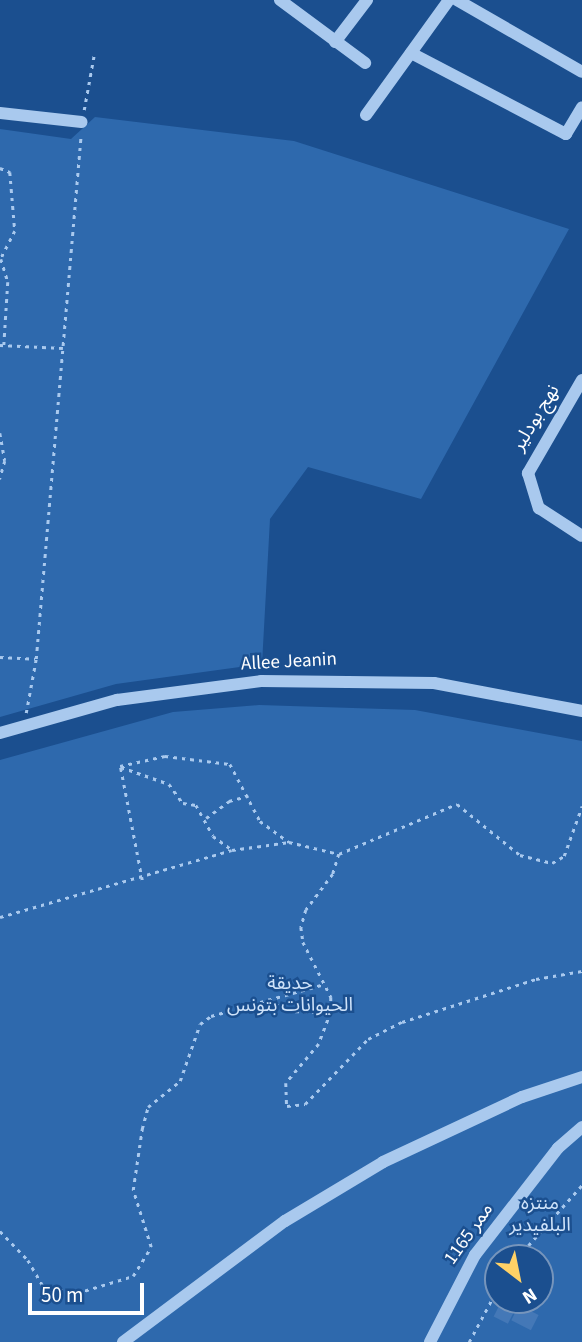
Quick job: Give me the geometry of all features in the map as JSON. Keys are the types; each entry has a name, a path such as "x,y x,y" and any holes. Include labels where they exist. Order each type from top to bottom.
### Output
{"street":[{"path":"280,0 365,63"},
{"path":"335,42 367,0"},
{"path":"366,115 449,0"},
{"path":"457,0 582,72"},
{"path":"411,53 566,134 582,107"},
{"path":"0,113 82,122"},
{"name":"نهج بودلير","path":"582,380 531,460 528,473 539,508 582,536"},
{"name":"Allee Jeanin","path":"0,733 24,724 171,691 358,678 477,689 582,711"},
{"path":"123,1342 285,1221 383,1162 522,1097 582,1077"},
{"name":"ممر 1165","path":"430,1342 475,1255 558,1148 582,1127"}],"path":[{"path":"24,724 36,659 82,122 94,55"},
{"path":"0,168 10,172 15,231 0,259 8,282 2,345 62,348"},
{"path":"0,433 5,461 0,479"},
{"path":"0,657 36,659"},
{"path":"120,766 165,756 230,764 260,821 289,842"},
{"path":"120,766 169,784 183,803 197,805 214,836 232,850"},
{"path":"120,766 142,880"},
{"path":"206,818 229,801 248,796"},
{"path":"0,916 142,880 232,850 289,842 339,854 457,804 520,855 552,863 564,856 582,806"},
{"path":"339,854 333,874 306,910 301,927 309,956 326,984 331,1012 319,1044 286,1083 287,1105 305,1104 368,1039 402,1022 536,979 582,971"},
{"path":"0,1231 28,1260 43,1286 78,1293 133,1276 151,1247 137,1210 132,1171 148,1107 180,1081 200,1024 268,999 326,984"},
{"path":"268,999 287,1011 331,1012"},
{"path":"529,1244 582,1185"},
{"path":"470,1342 485,1314"}],"green space":[{"path":"95,117 294,141 569,229 421,499 308,467 270,519 262,664 116,684 0,717 0,129 71,139"},
{"name":"حديقة الحيوانات بتونس","path":"259,705 415,710 582,741 582,1342 0,1342 0,760 173,712"}],"building":[{"path":"495,1314 513,1314 508,1324 494,1316"},
{"path":"514,1314 539,1315 531,1330 511,1320"}],"park label":[{"name":"منتزه البلفيدير","path":"540,1215"}]}
